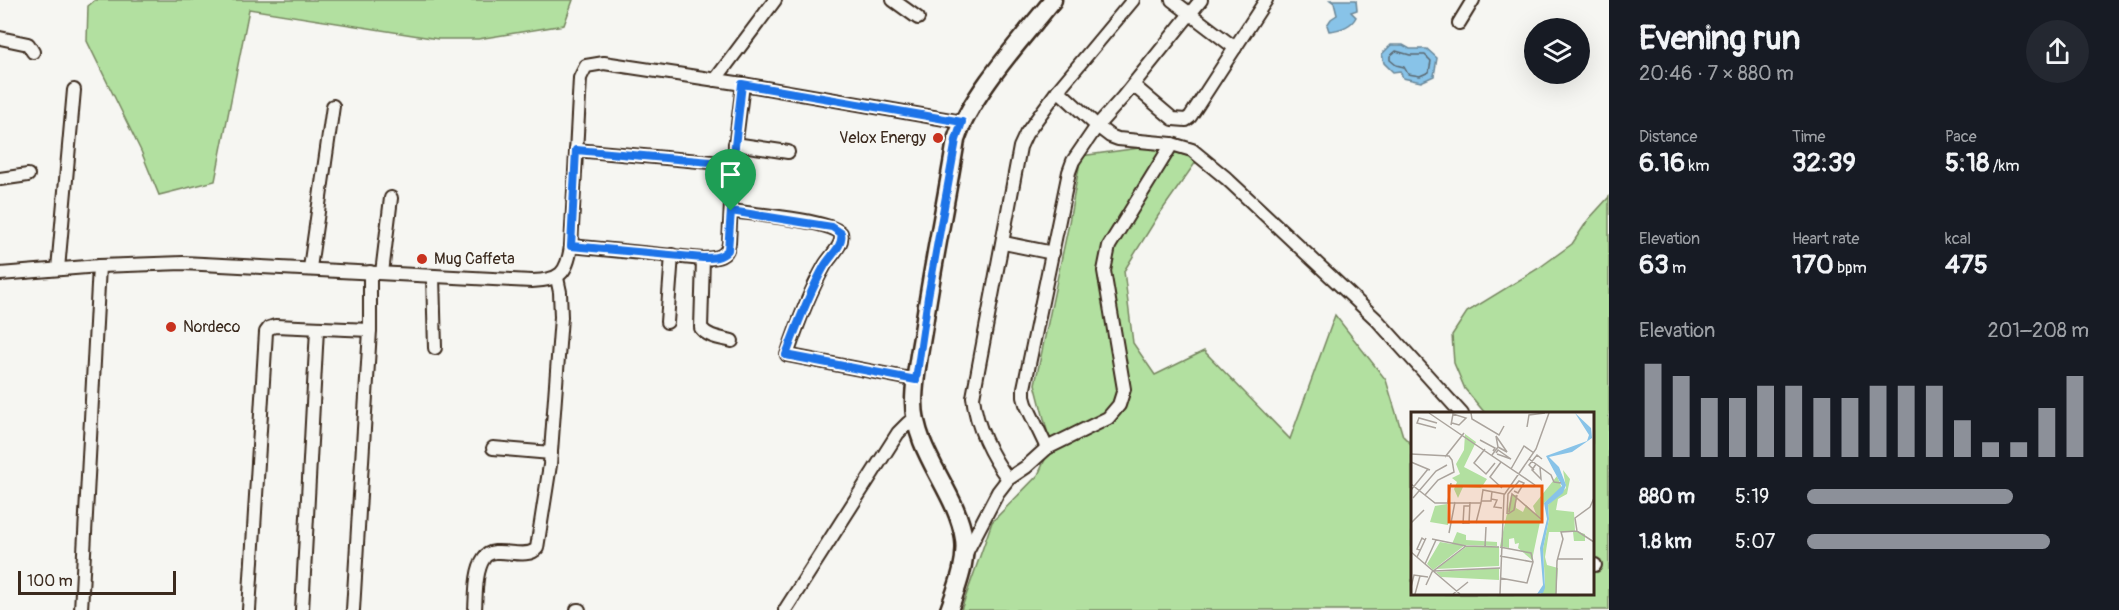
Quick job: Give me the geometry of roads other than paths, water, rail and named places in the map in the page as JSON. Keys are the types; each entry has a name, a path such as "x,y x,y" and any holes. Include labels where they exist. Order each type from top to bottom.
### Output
{"main road":[{"path":"949,610 960,579 964,540 960,522 922,441 914,404 928,297 956,140 962,122 985,87 1053,0"}],"street":[{"path":"715,80 775,0"},
{"path":"893,0 918,18"},
{"path":"1008,479 996,462 975,414 973,397 1004,243 1020,147 1058,90 1133,0"},
{"path":"1172,0 1235,48"},
{"path":"1047,448 1036,429 1024,397 1073,160 1097,126 1201,0"},
{"path":"1133,85 1173,119 1186,120 1266,0"},
{"path":"1459,23 1473,0"},
{"path":"0,38 28,44 33,52"},
{"path":"0,274 99,266 183,263 532,281 557,278 564,271 569,260 571,246 580,78 586,66 604,63 962,122"},
{"path":"571,246 703,258 717,258 725,254 728,250 733,164 742,84"},
{"path":"58,269 74,90"},
{"path":"1058,90 1110,136 1118,139 1172,144 1192,150 1226,177 1377,320 1460,412"},
{"path":"310,268 333,106"},
{"path":"735,144 788,152"},
{"path":"964,557 998,492 1008,479 1026,467 1047,448 1108,417 1119,405 1124,389 1104,271 1109,246 1172,144"},
{"path":"576,150 733,164"},
{"path":"0,179 28,175"},
{"path":"353,610 370,330 376,272 391,198"},
{"path":"731,211 832,227 841,233 841,241 811,293 786,355 916,380"},
{"path":"1004,243 1053,253"},
{"path":"667,322 672,255"},
{"path":"703,258 701,328 712,336 732,341"},
{"path":"81,610 99,266"},
{"path":"433,276 435,348"},
{"path":"475,610 479,571 486,555 531,553 537,548 551,453 561,316 557,278"},
{"path":"249,610 266,332 275,326 370,330"},
{"path":"302,610 316,329"},
{"path":"785,610 898,433 908,423 916,421"},
{"path":"493,448 551,453"}],"water":[{"path":"1330,0 1356,0 1357,10 1351,12 1356,17 1348,26 1329,31 1327,25 1337,15 1334,3"},
{"path":"1391,45 1403,45 1410,49 1427,49 1437,58 1434,76 1421,82 1403,78 1400,71 1393,72 1384,63 1382,54"}],"place":[{"name":"Velox Energy","path":"938,138"},
{"name":"Mug Caffeta","path":"422,259"},
{"name":"Nordeco","path":"171,327"}]}
